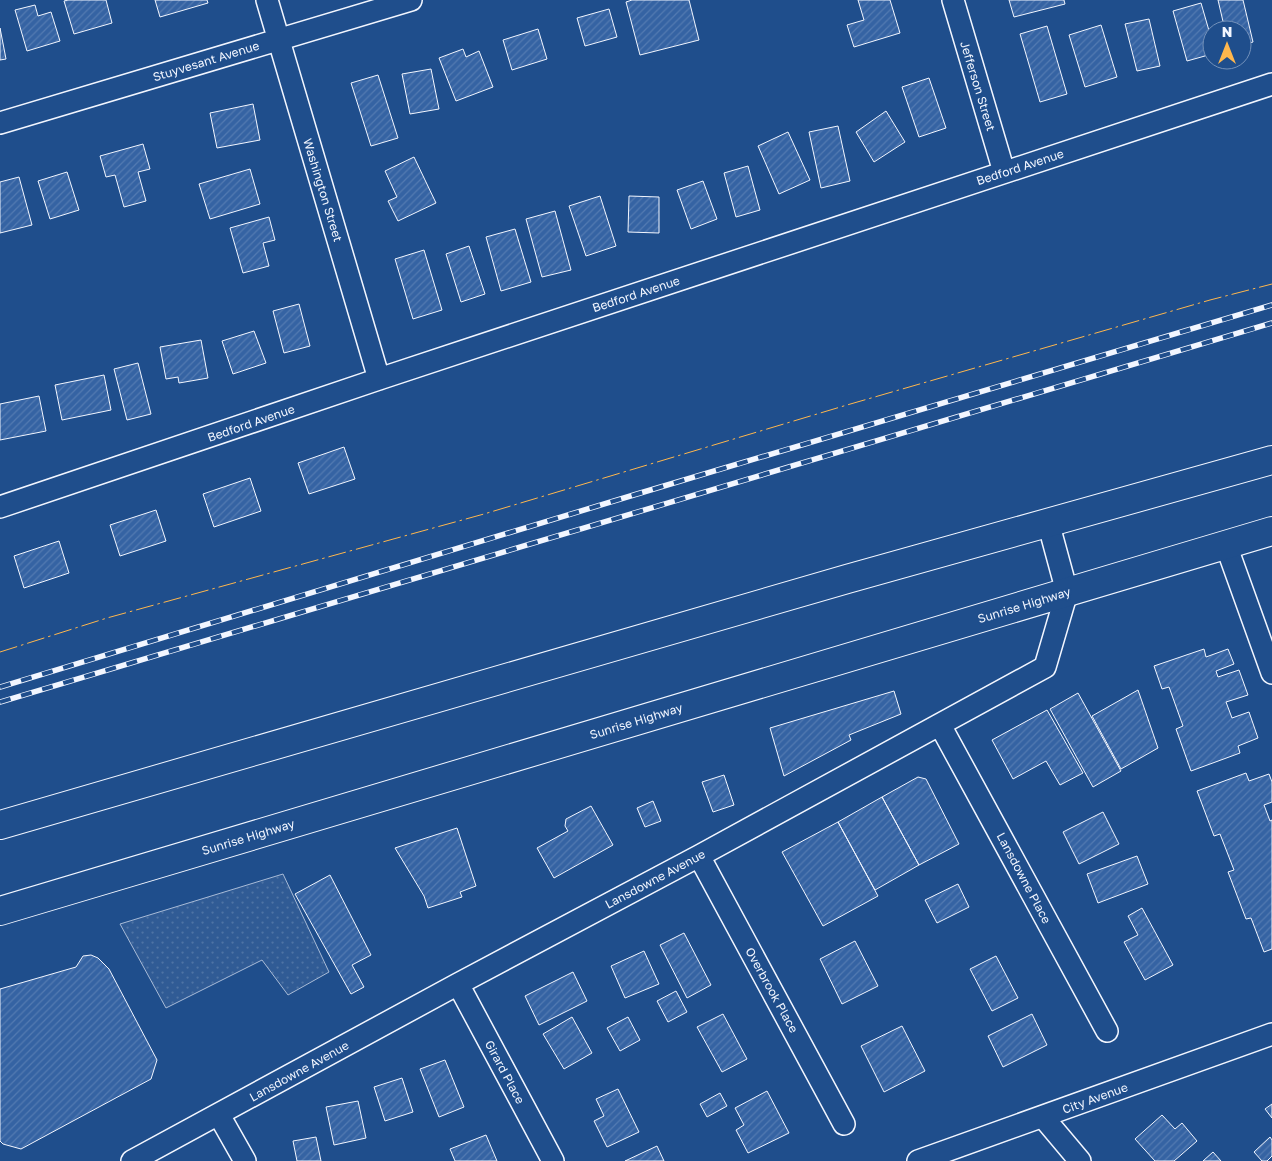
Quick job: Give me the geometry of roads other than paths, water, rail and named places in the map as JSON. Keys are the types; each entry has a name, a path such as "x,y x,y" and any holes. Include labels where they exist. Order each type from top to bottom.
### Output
{"highway":[{"path":"0,825 1048,522 1272,460"},
{"name":"Sunrise Highway","path":"0,911 1272,531"}],"street":[{"name":"Washington Street","path":"267,0 379,379"},
{"name":"Stuyvesant Avenue","path":"0,122 411,0"},
{"name":"Jefferson Street","path":"953,0 1004,172"},
{"name":"Bedford Avenue","path":"0,507 379,379 1272,84"},
{"path":"1048,522 1067,592"},
{"path":"1226,545 1272,673"},
{"name":"Lansdowne Avenue","path":"132,1161 699,856 1045,667 1067,592"},
{"name":"Lansdowne Place","path":"940,725 1107,1031"},
{"name":"Overbrook Place","path":"699,856 844,1124"},
{"name":"Girard Place","path":"458,984 553,1161"},
{"name":"City Avenue","path":"918,1161 1272,1034"},
{"path":"219,1115 244,1161"},
{"path":"1043,1117 1080,1161"}],"railway":[{"path":"0,687 637,494 1272,305"},
{"path":"0,702 1272,323"}]}
